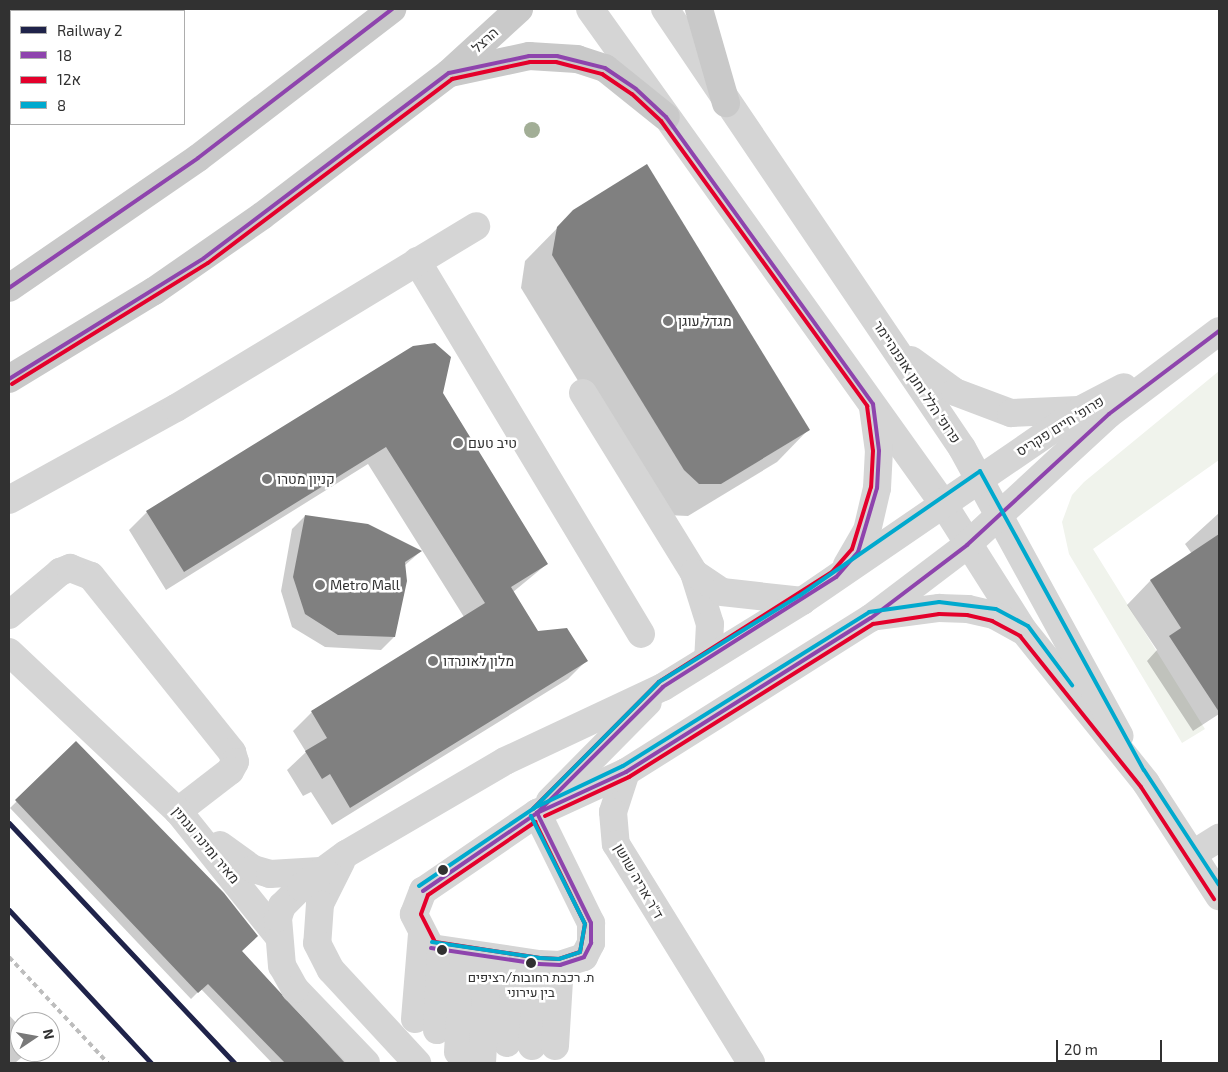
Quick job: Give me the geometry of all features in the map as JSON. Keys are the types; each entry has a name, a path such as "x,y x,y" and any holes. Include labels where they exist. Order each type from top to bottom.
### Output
{"main road":[{"path":"9,288 39,270 198,158 392,9"},
{"name":"הרצל","path":"9,380 204,258 449,73 519,9"},
{"path":"699,9 726,103"},
{"path":"449,73 528,56 577,59 605,68 666,117"}],"street":[{"name":"פרופ׳ הלל וחנן אופנהיימר","path":"590,9 942,502 967,545 1024,631 1139,774 1219,896"},
{"name":"פרופ׳ הלל וחנן אופנהיימר","path":"665,9 726,103 893,346 979,477 1139,774"},
{"path":"9,500 176,408 476,226"},
{"path":"417,261 641,634"},
{"name":"פרופ׳ חיים פקריס","path":"1000,515 1109,414 1170,364 1219,331"},
{"path":"893,346 955,392 1011,413 1082,409"},
{"name":"פרופ׳ חיים פקריס","path":"979,477 1082,409 1170,364"},
{"path":"583,392 694,573 710,624 708,659"},
{"path":"836,577 858,552 872,515 879,472 873,404"},
{"path":"278,936 282,906 322,870 346,854 506,761 663,687 802,601 979,477"},
{"path":"537,813 591,923 591,943 584,958 490,956 414,914 423,891 537,813 626,772 871,618 967,545 1000,515"},
{"path":"9,615 60,572 70,568 91,576 232,752 235,762 230,770 182,816 253,869 283,876 322,870"},
{"path":"694,573 722,592 802,601"},
{"path":"871,618 939,608 968,609 994,615 1024,631"},
{"name":"מאיר ומינה ענתין","path":"9,652 182,816 278,936 289,981 366,1063"},
{"path":"537,813 663,687"},
{"name":"ד\"ר אריה שושן","path":"626,772 614,805 616,844 751,1063"},
{"path":"1193,854 1219,838"},
{"path":"346,854 320,904 317,943 332,970 417,1063"},
{"path":"426,1025 490,956"},
{"path":"490,956 532,1045 490,956"},
{"path":"458,1052 490,956"},
{"path":"482,1063 490,956"}],"shaded area":[{"path":"1219,371 1219,460 1093,549 1205,729 1182,743 1069,554 1062,522 1072,495 1084,482"}],"building":[{"name":"מגדל עוגן","path":"647,164 810,430 721,484 699,484 684,470 552,255 557,227 573,210"},
{"path":"435,343 451,357 443,393 548,564 511,587 538,631 567,628 588,661 350,808 330,774 322,779 305,751 327,738 311,711 485,603 386,447 184,572 146,511 413,346"},
{"path":"305,515 368,524 422,551 405,562 407,581 395,637 338,635 305,614 293,577"},
{"path":"1219,534 1219,712 1169,636 1181,628 1150,580"},
{"path":"76,741 224,893 258,936 242,951 345,1063 285,1063 208,984 198,993 15,800"}],"railway":[{"path":"9,957 108,1063"}],"rail line":[{"name":"2","path":"9,823 234,1063"},
{"name":"2","path":"9,910 151,1063"}],"transit line":[{"name":"18","path":"9,288 198,158 392,9"},
{"name":"18","path":"9,379 204,258 449,73 529,56 557,56 605,68 636,89 666,117 873,404 879,451 877,488 858,552 836,577 663,687 537,813"},
{"name":"12א","path":"12,384 208,263 452,79 530,62 556,62 602,74 632,94 661,121 867,406 873,451 871,487 852,549 832,572 659,682 533,809"},
{"name":"18","path":"423,891 537,813 626,772 871,618 967,545 1109,414 1219,331"},
{"name":"8","path":"533,809 659,682 799,596 980,471 1144,770 1219,885"},
{"name":"8","path":"419,886 534,808 623,766 869,612 939,602 996,609 1028,626 1072,685"},
{"name":"12א","path":"545,816 629,777 873,624 939,614 967,615 992,621 1020,636 1141,787 1214,899"},
{"name":"18","path":"431,948 539,964 560,965 584,957 591,943 591,923 537,813"},
{"name":"8","path":"432,942 540,958 559,959 580,952 585,924 531,816"},
{"name":"12א","path":"535,822 585,924 580,952 559,959 540,958 435,942 421,914 428,895 535,822"}],"place":[{"name":"מגדל עוגן","path":"668,321"},
{"name":"טיב טעם","path":"458,443"},
{"name":"קניון מטרו","path":"267,479"},
{"name":"Metro Mall","path":"320,585"},
{"name":"מלון לאונרדו","path":"433,661"},
{"name":"ת. רכבת רחובות/רציפים בין עירוני","path":"531,963"}]}
